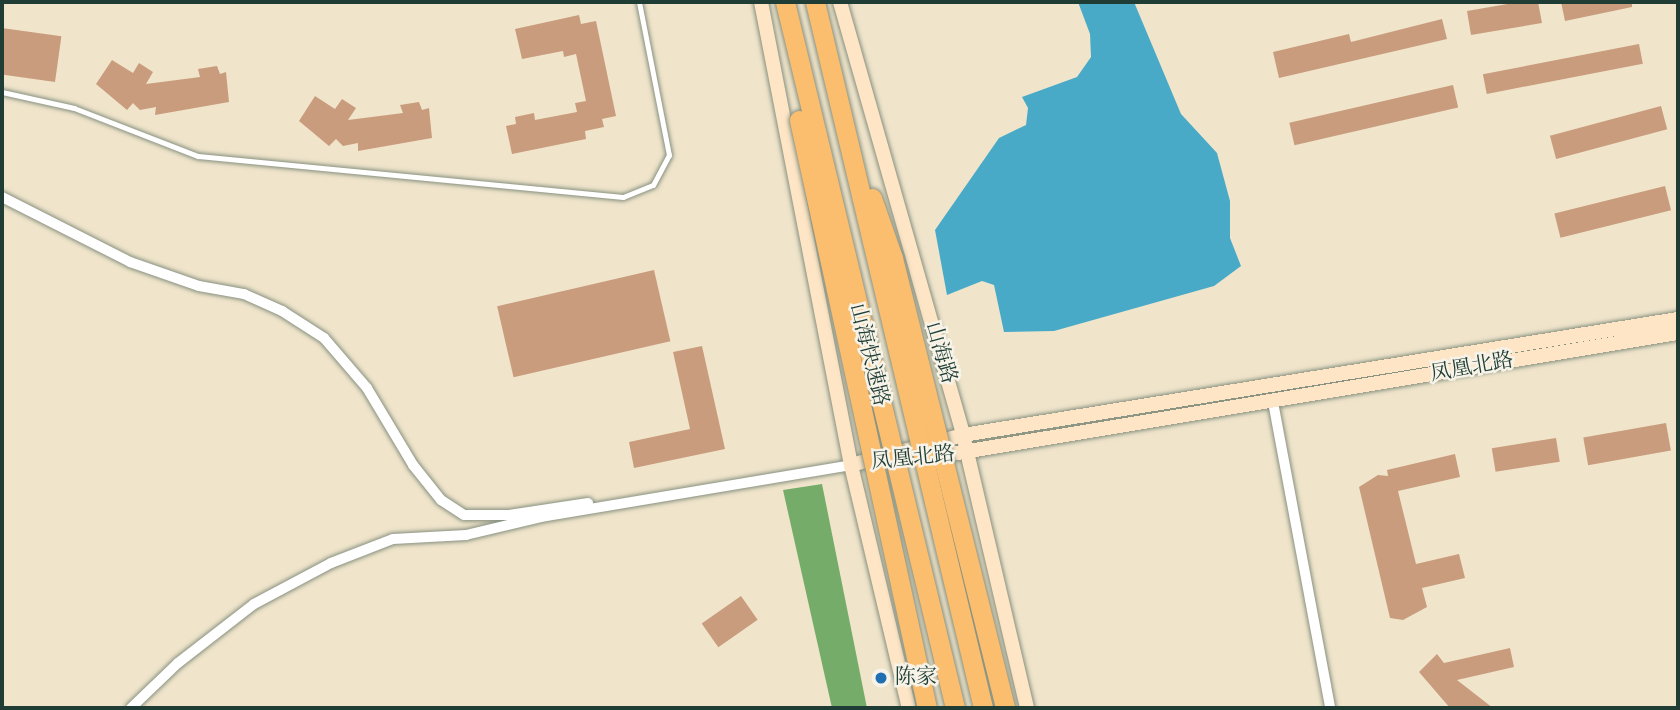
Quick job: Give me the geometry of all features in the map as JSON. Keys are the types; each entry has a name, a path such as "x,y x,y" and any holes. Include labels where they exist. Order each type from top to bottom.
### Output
{"highway":[{"path":"778,2 808,165 927,708"},
{"name":"山海快速路","path":"785,2 955,708"},
{"name":"山海快速路","path":"815,2 983,708"},
{"path":"836,90 893,258 1005,708"}],"street":[{"path":"761,2 851,465 909,708"},
{"name":"山海路","path":"840,2 968,453 1027,708"},
{"path":"2,197 130,262 199,286 244,294 282,311 324,338 367,388 413,464 441,500 464,516 633,501"},
{"name":"凤凰北路","path":"851,465 963,435 1678,319"},
{"name":"凤凰北路","path":"851,465 968,453 1678,333"},
{"path":"1273,402 1330,708"},
{"path":"131,708 178,663 254,604 331,563 393,539 466,534 633,501 851,465"}],"lane":[{"path":"2,92 74,108 198,156 623,197 653,185 669,155 639,2"}],"green space":[{"path":"822,484 867,708 832,708 783,490"}],"water":[{"path":"1078,2 1134,2 1181,114 1217,153 1230,201 1230,238 1241,266 1214,286 1054,331 1004,332 994,285 982,281 947,295 935,230 999,138 1026,125 1028,108 1022,97 1077,77 1091,57 1090,34"}],"building":[{"path":"1519,2 1538,2 1542,23 1471,35 1467,11"},
{"path":"1561,2 1632,2 1632,7 1565,21"},
{"path":"579,15 581,24 596,21 616,116 602,119 604,127 585,131 586,139 512,154 506,126 516,124 515,117 534,113 535,120 577,112 575,103 586,101 576,54 564,57 563,51 522,59 515,29"},
{"path":"1442,19 1447,39 1279,78 1273,52 1349,34 1351,42"},
{"path":"2,28 61,36 55,82 2,74"},
{"path":"1639,44 1643,64 1487,94 1483,74"},
{"path":"112,60 133,73 139,63 153,72 146,84 200,77 198,69 217,66 220,74 226,72 229,102 155,115 156,107 140,110 133,103 127,110 96,84"},
{"path":"1453,85 1458,107 1294,145 1289,123"},
{"path":"315,96 335,109 342,99 356,108 348,120 403,113 400,105 419,102 422,110 429,108 432,138 358,151 358,143 343,146 336,139 329,146 299,121"},
{"path":"1661,106 1667,129 1556,159 1550,136"},
{"path":"1665,186 1671,210 1560,238 1554,214"},
{"path":"654,270 670,341 514,377 497,306"},
{"path":"702,346 725,449 634,468 629,442 690,429 673,352"},
{"path":"1666,423 1671,451 1588,465 1583,438"},
{"path":"1556,438 1560,462 1496,472 1492,448"},
{"path":"1455,454 1460,477 1398,491 1416,564 1459,554 1465,578 1422,588 1427,607 1403,620 1390,618 1359,487 1378,475 1388,476 1387,470"},
{"path":"741,596 758,620 718,647 702,624"},
{"path":"1510,648 1514,667 1457,680 1493,708 1450,708 1419,672 1437,654 1444,663"}],"place":[{"name":"陈家","path":"881,678"}]}
